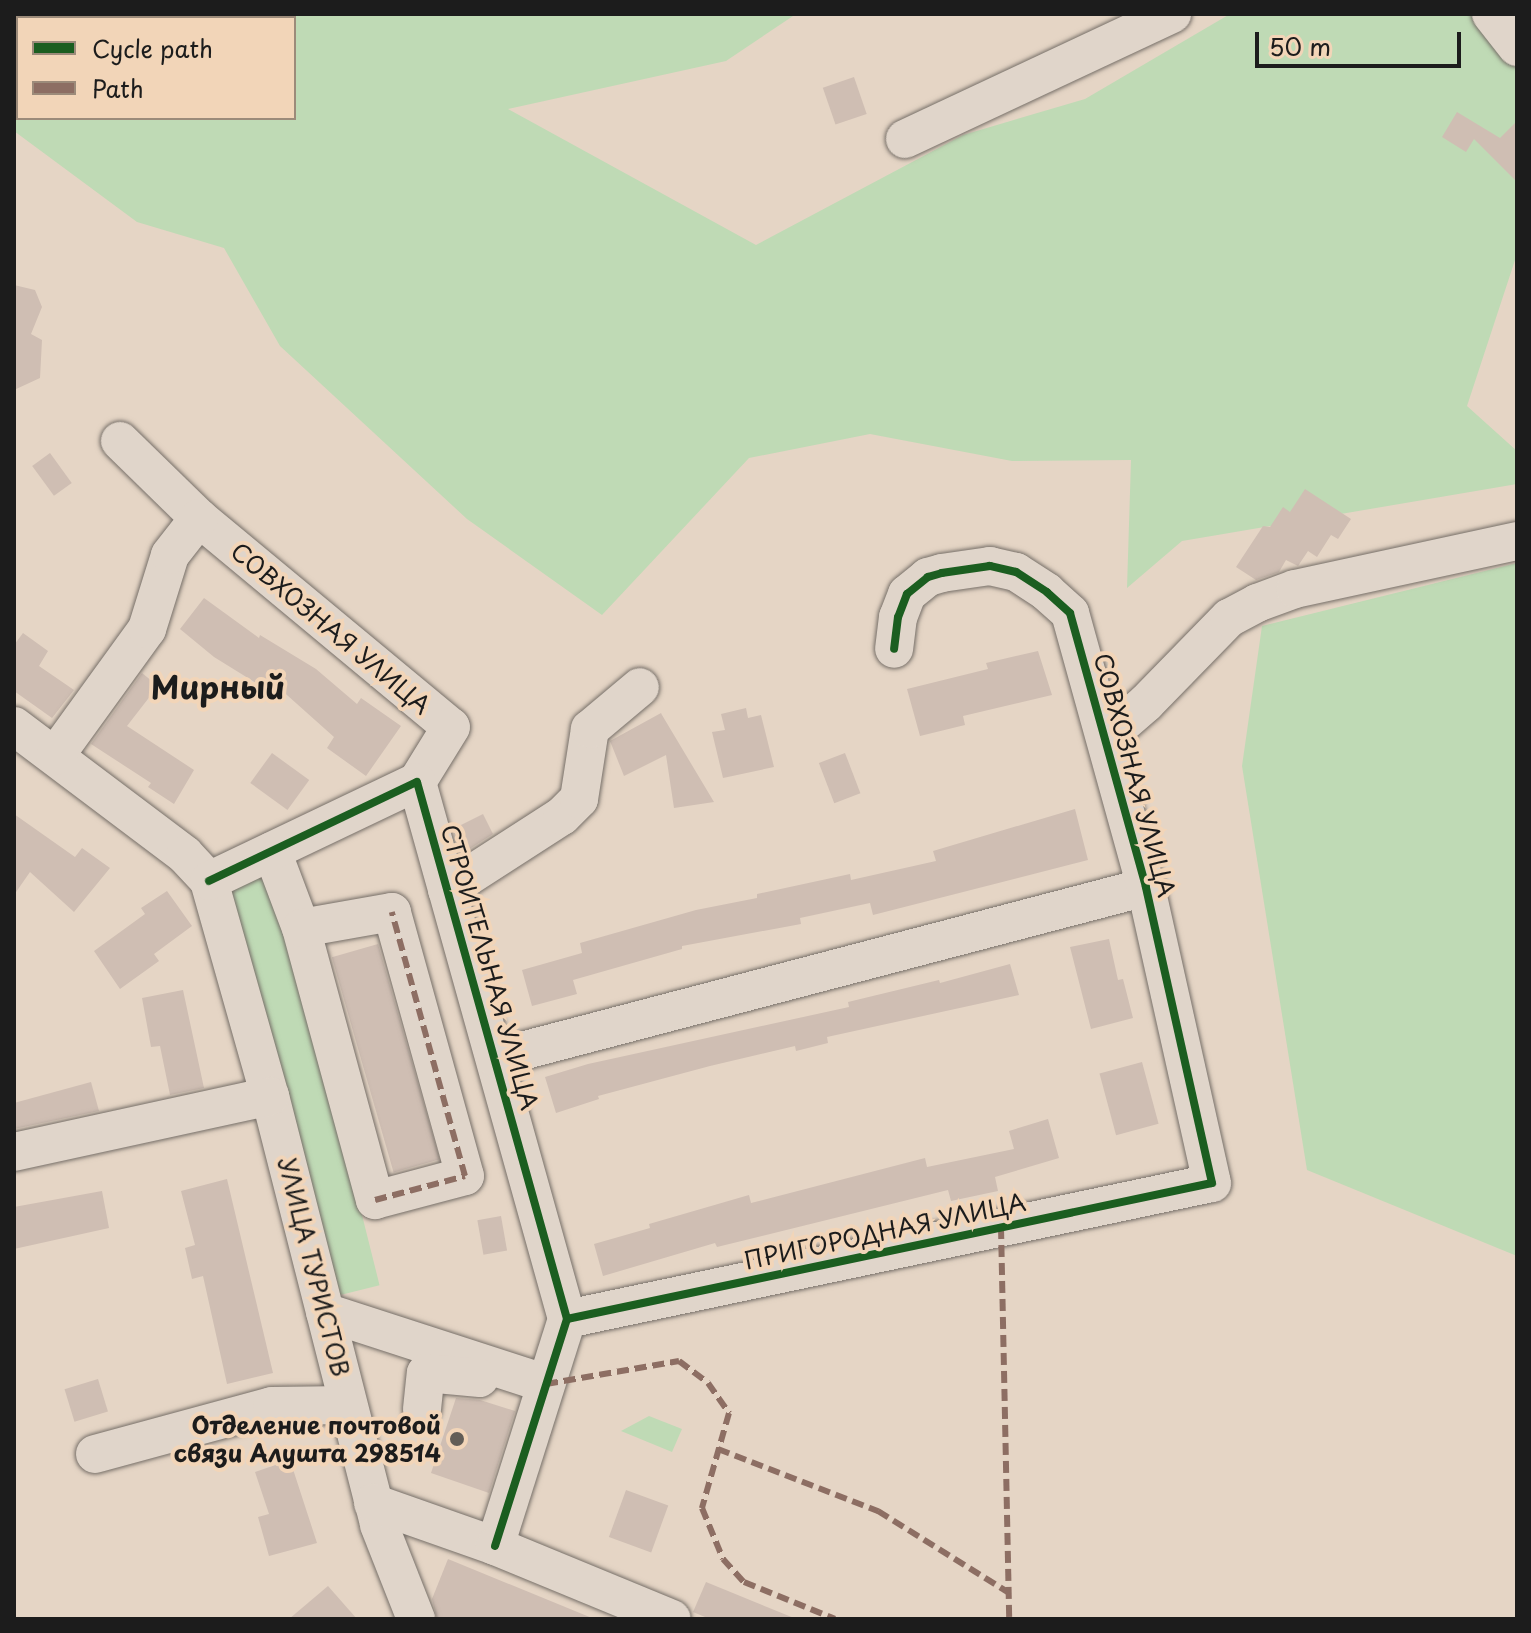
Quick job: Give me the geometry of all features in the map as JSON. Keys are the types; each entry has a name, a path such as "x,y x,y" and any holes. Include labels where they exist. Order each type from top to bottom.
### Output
{"street":[{"path":"905,139 1172,14"},
{"path":"1491,14 1517,47"},
{"path":"55,756 147,629 170,555 199,518 120,441"},
{"name":"СОВХОЗНАЯ УЛИЦА","path":"199,518 451,727 417,782"},
{"path":"1107,737 1229,618 1257,603 1295,589 1517,541"},
{"name":"СОВХОЗНАЯ УЛИЦА","path":"894,649 898,617 907,594 928,577 990,566 1016,572 1047,592 1070,613 1107,737 1146,887 1212,1183"},
{"path":"447,890 562,816 579,799 590,729 640,687"},
{"name":"УЛИЦА ТУРИСТОВ","path":"14,726 185,855 209,881 270,1096 373,1503 416,1619"},
{"path":"209,881 417,782"},
{"name":"СТРОИТЕЛЬНАЯ УЛИЦА","path":"417,782 567,1319"},
{"path":"272,851 301,928 375,1200 465,1176 392,912 301,928"},
{"name":"СТРОИТЕЛЬНАЯ УЛИЦА","path":"494,1055 1146,887"},
{"path":"14,1152 270,1096"},
{"name":"ПРИГОРОДНАЯ УЛИЦА","path":"567,1319 1212,1183"},
{"path":"325,1312 546,1384"},
{"path":"495,1546 567,1319"},
{"path":"422,1409 426,1373 546,1384"},
{"path":"95,1454 272,1406 348,1405"},
{"path":"373,1503 495,1546 672,1619"}],"green space":[{"path":"14,14 796,14 726,61 508,109 756,245 963,135 1085,99 1230,14 1517,14 1517,254 1467,406 1517,451 1517,484 1182,541 1127,588 1131,460 1012,461 870,434 749,458 602,615 467,519 280,346 224,248 137,222 14,131"},
{"path":"1517,563 1517,1256 1307,1170 1242,766 1262,626"},
{"path":"276,870 380,1285 324,1299 221,884"},
{"path":"649,1416 682,1429 672,1452 621,1431"}],"building":[{"path":"854,77 867,114 835,125 823,88"},
{"path":"1457,112 1500,138 1517,121 1517,182 1474,139 1466,152 1442,137"},
{"path":"14,285 35,290 42,307 31,334 42,340 40,378 14,390"},
{"path":"50,453 72,483 54,496 32,466"},
{"path":"1305,489 1351,519 1338,539 1331,535 1317,557 1308,551 1298,566 1286,560 1279,572 1256,580 1236,567 1263,526 1270,527 1283,507 1290,512"},
{"path":"204,598 259,638 260,635 316,669 357,704 361,698 401,726 366,776 327,748 334,737 278,687 274,694 214,657 180,629"},
{"path":"23,633 48,651 39,666 74,690 52,718 14,691 14,645"},
{"path":"1038,651 1052,695 963,716 965,725 920,736 907,689 988,669 986,663"},
{"path":"142,673 158,686 127,726 194,770 174,804 148,787 151,783 91,744"},
{"path":"746,708 748,718 761,715 774,767 723,778 712,732 725,730 721,714"},
{"path":"661,713 714,802 674,808 666,755 624,776 610,741"},
{"path":"272,753 309,780 287,810 250,783"},
{"path":"845,753 860,793 834,803 819,763"},
{"path":"1075,809 1088,860 873,915 870,903 800,918 801,924 682,946 682,949 573,980 577,994 532,1006 522,970 582,953 580,943 696,910 757,898 757,894 850,874 851,880 936,861 933,851"},
{"path":"14,814 75,857 82,848 110,868 74,912 30,872 14,895"},
{"path":"483,814 493,834 460,855 453,829"},
{"path":"167,891 192,926 154,954 159,961 120,989 94,951 145,914 141,908"},
{"path":"1109,939 1118,980 1123,979 1133,1018 1091,1029 1070,947"},
{"path":"378,944 440,1159 394,1173 332,957"},
{"path":"1010,964 1019,995 827,1037 828,1043 796,1051 795,1046 710,1066 598,1096 599,1099 556,1113 545,1077 588,1064 849,1007 848,1002 939,980 940,983"},
{"path":"183,990 204,1088 170,1095 160,1046 151,1047 142,998"},
{"path":"1142,1062 1159,1124 1116,1135 1099,1073"},
{"path":"91,1082 99,1111 14,1129 14,1103"},
{"path":"1048,1119 1059,1158 995,1177 998,1191 951,1201 948,1190 717,1247 715,1243 603,1276 594,1244 650,1228 649,1224 749,1195 751,1203 925,1158 927,1167 1014,1149 1009,1131"},
{"path":"227,1179 273,1373 227,1384 203,1276 192,1279 185,1248 195,1245 181,1191"},
{"path":"102,1191 109,1228 14,1249 14,1207"},
{"path":"501,1216 507,1250 483,1255 477,1220"},
{"path":"98,1379 108,1412 74,1422 65,1389"},
{"path":"456,1398 480,1400 515,1411 489,1493 431,1473"},
{"path":"290,1460 317,1543 269,1556 258,1517 269,1514 255,1472"},
{"path":"626,1490 668,1505 651,1552 609,1537"},
{"path":"448,1559 592,1618 437,1619 432,1599"},
{"path":"706,1582 794,1619 710,1619 693,1612"},
{"path":"328,1586 357,1619 289,1619"}],"marked path":[{"path":"375,1200 465,1176 392,912"},
{"path":"1001,1227 1009,1619"},
{"path":"546,1384 679,1361 708,1383 729,1413 702,1508 723,1559 744,1582 835,1619"},
{"path":"718,1449 878,1511 1009,1593"}],"cycle path":[{"path":"567,1319 1212,1183 1146,887 1070,613 1047,592 1016,572 990,566 942,573 928,577 907,594 898,617 894,649"},
{"path":"209,881 417,782 567,1319 495,1546"}],"place":[{"name":"Отделение почтовой связи Алушта 298514","path":"457,1439"}],"district":[{"name":"Мирный","path":"218,686"}]}
